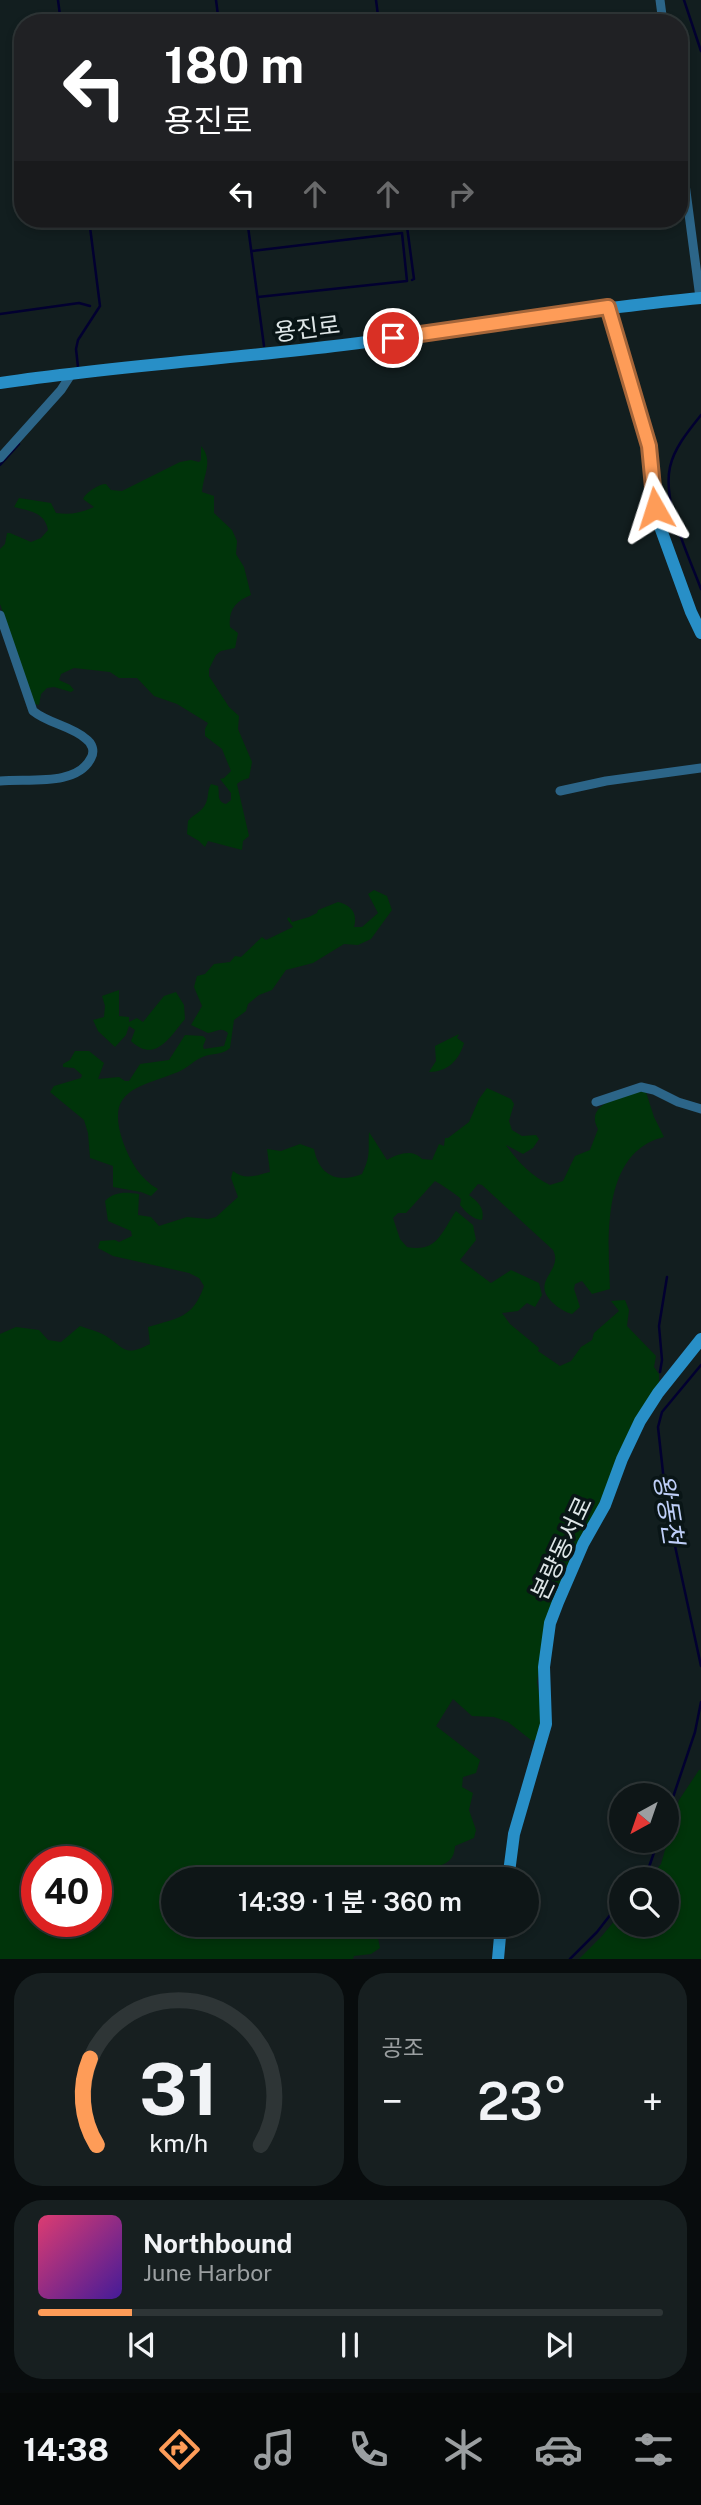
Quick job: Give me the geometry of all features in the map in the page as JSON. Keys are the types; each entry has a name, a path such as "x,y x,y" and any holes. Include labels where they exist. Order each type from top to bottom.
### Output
{"street":[{"path":"688,207 700,298"},
{"name":"용진로","path":"0,383 298,350 608,307 700,298"},
{"path":"608,307 649,446 659,524 701,634"},
{"path":"0,458 61,390 72,373"},
{"path":"0,615 33,711 42,718 85,737 92,745 93,754 90,762 67,778 0,781"},
{"path":"560,791 606,781 701,768"},
{"path":"596,1102 641,1087 701,1109"},
{"name":"본량동서로","path":"510,1867 514,1834 546,1724 544,1667 550,1623 583,1544 605,1505 640,1421 658,1393 701,1339"},
{"path":"498,1959 500,1937"}],"green space":[{"path":"201,446 207,457 202,492 214,496 214,513 232,530 237,541 236,554 244,567 251,595 237,603 230,616 230,627 238,633 235,648 216,655 209,669 209,676 229,707 239,716 238,729 252,762 249,778 237,784 249,836 243,841 242,850 208,841 205,847 187,834 188,821 204,806 211,784 218,786 223,803 231,800 231,793 220,779 231,771 222,749 205,736 208,723 177,704 154,696 137,678 119,678 110,672 74,668 61,674 59,680 74,690 71,692 54,687 47,688 41,694 39,705 35,704 0,604 0,549 5,544 7,533 31,542 41,538 48,530 40,516 14,507 19,498 51,503 56,513 80,512 94,507 83,499 96,487 106,484 111,490 122,491 180,462 199,462"},
{"path":"374,890 387,896 392,910 371,939 358,945 344,944 313,963 286,970 272,990 259,995 248,1004 246,1011 234,1020 230,1048 221,1053 201,1057 178,1072 129,1093 118,1111 123,1142 132,1163 141,1175 158,1189 151,1196 113,1187 113,1166 90,1158 84,1120 50,1092 54,1086 81,1078 82,1075 74,1068 63,1067 63,1064 70,1060 75,1051 89,1051 104,1063 98,1079 119,1077 129,1081 140,1064 169,1060 185,1035 203,1036 206,1039 204,1049 224,1046 228,1033 225,1031 208,1033 191,1025 202,1006 194,987 197,976 205,974 214,964 230,962 235,956 241,957 262,937 266,940 293,927 287,919 289,917 292,922 309,917 338,902 352,910 354,927 362,927 378,913 368,894"},
{"path":"119,990 119,1016 129,1017 129,1022 137,1018 143,1022 164,996 176,992 184,1005 185,1019 168,1040 155,1049 147,1050 131,1041 135,1030 129,1026 126,1035 115,1047 98,1031 93,1020 104,1017 102,996"},
{"path":"459,1034 457,1038 464,1043 456,1060 442,1070 429,1072 436,1061 435,1046"},
{"path":"487,1088 511,1099 514,1104 509,1121 512,1130 522,1136 536,1135 539,1139 533,1148 523,1154 506,1145 525,1168 550,1185 563,1181 575,1156 590,1150 598,1129 596,1113 617,1098 642,1090 646,1092 664,1137 644,1146 629,1160 619,1179 610,1223 610,1289 592,1294 582,1281 575,1284 580,1307 572,1314 552,1302 544,1288 554,1264 553,1250 482,1185 478,1184 469,1195 480,1206 483,1212 482,1220 470,1215 460,1205 461,1199 435,1181 406,1213 398,1213 393,1218 400,1239 407,1247 417,1248 437,1240 456,1211 473,1225 476,1240 460,1260 491,1283 511,1270 539,1283 542,1295 535,1307 527,1303 518,1311 502,1313 510,1324 539,1348 538,1351 560,1366 571,1361 581,1347 592,1340 594,1333 619,1311 611,1301 625,1300 629,1310 627,1326 656,1356 654,1367 659,1374 659,1383 607,1491 578,1541 553,1600 537,1682 541,1705 539,1741 531,1740 508,1722 494,1717 472,1716 453,1699 436,1726 480,1760 476,1773 463,1777 462,1787 473,1793 469,1810 476,1830 474,1838 455,1846 450,1860 436,1867 161,1867 161,1937 378,1937 380,1948 371,1954 354,1956 353,1959 0,1959 0,1334 16,1327 39,1330 48,1340 61,1342 80,1326 103,1334 130,1351 150,1344 148,1327 176,1319 195,1305 204,1286 199,1278 189,1273 113,1256 98,1248 100,1241 119,1242 132,1236 131,1231 108,1221 105,1201 113,1195 139,1194 138,1215 151,1217 159,1226 187,1217 208,1219 216,1217 238,1197 231,1178 233,1171 247,1177 270,1172 267,1149 281,1151 300,1144 314,1149 320,1165 330,1175 353,1177 362,1174 367,1162 369,1132 387,1160 410,1153 432,1160 439,1144 444,1146 445,1138 469,1122"},
{"path":"701,1770 701,1959 579,1959 609,1927 609,1937 679,1937 679,1867 658,1867 664,1853 679,1853 679,1800"}],"waterway":[{"path":"58,0 60,14"},
{"path":"216,0 218,14"},
{"path":"376,0 378,14"},
{"name":"왕동천","path":"684,0 701,51"},
{"path":"78,367 78,340 100,306 90,228"},
{"path":"248,228 264,346"},
{"path":"407,228 412,280"},
{"path":"252,251 402,233 407,281 258,297"},
{"path":"0,314 79,303 90,306"},
{"name":"왕동천","path":"701,415 675,453 669,481 673,513 701,589"},
{"path":"0,465 19,444"},
{"path":"660,1372 662,1360 659,1326 667,1277"},
{"name":"왕동천","path":"701,1365 662,1412 658,1427 667,1509 701,1666"},
{"name":"왕동천","path":"678,1783 695,1732 701,1702"},
{"name":"왕동천","path":"649,1867 654,1853"},
{"name":"왕동천","path":"570,1959 609,1916"}],"route":[{"path":"393,338 608,307 649,446 655,508"}]}
